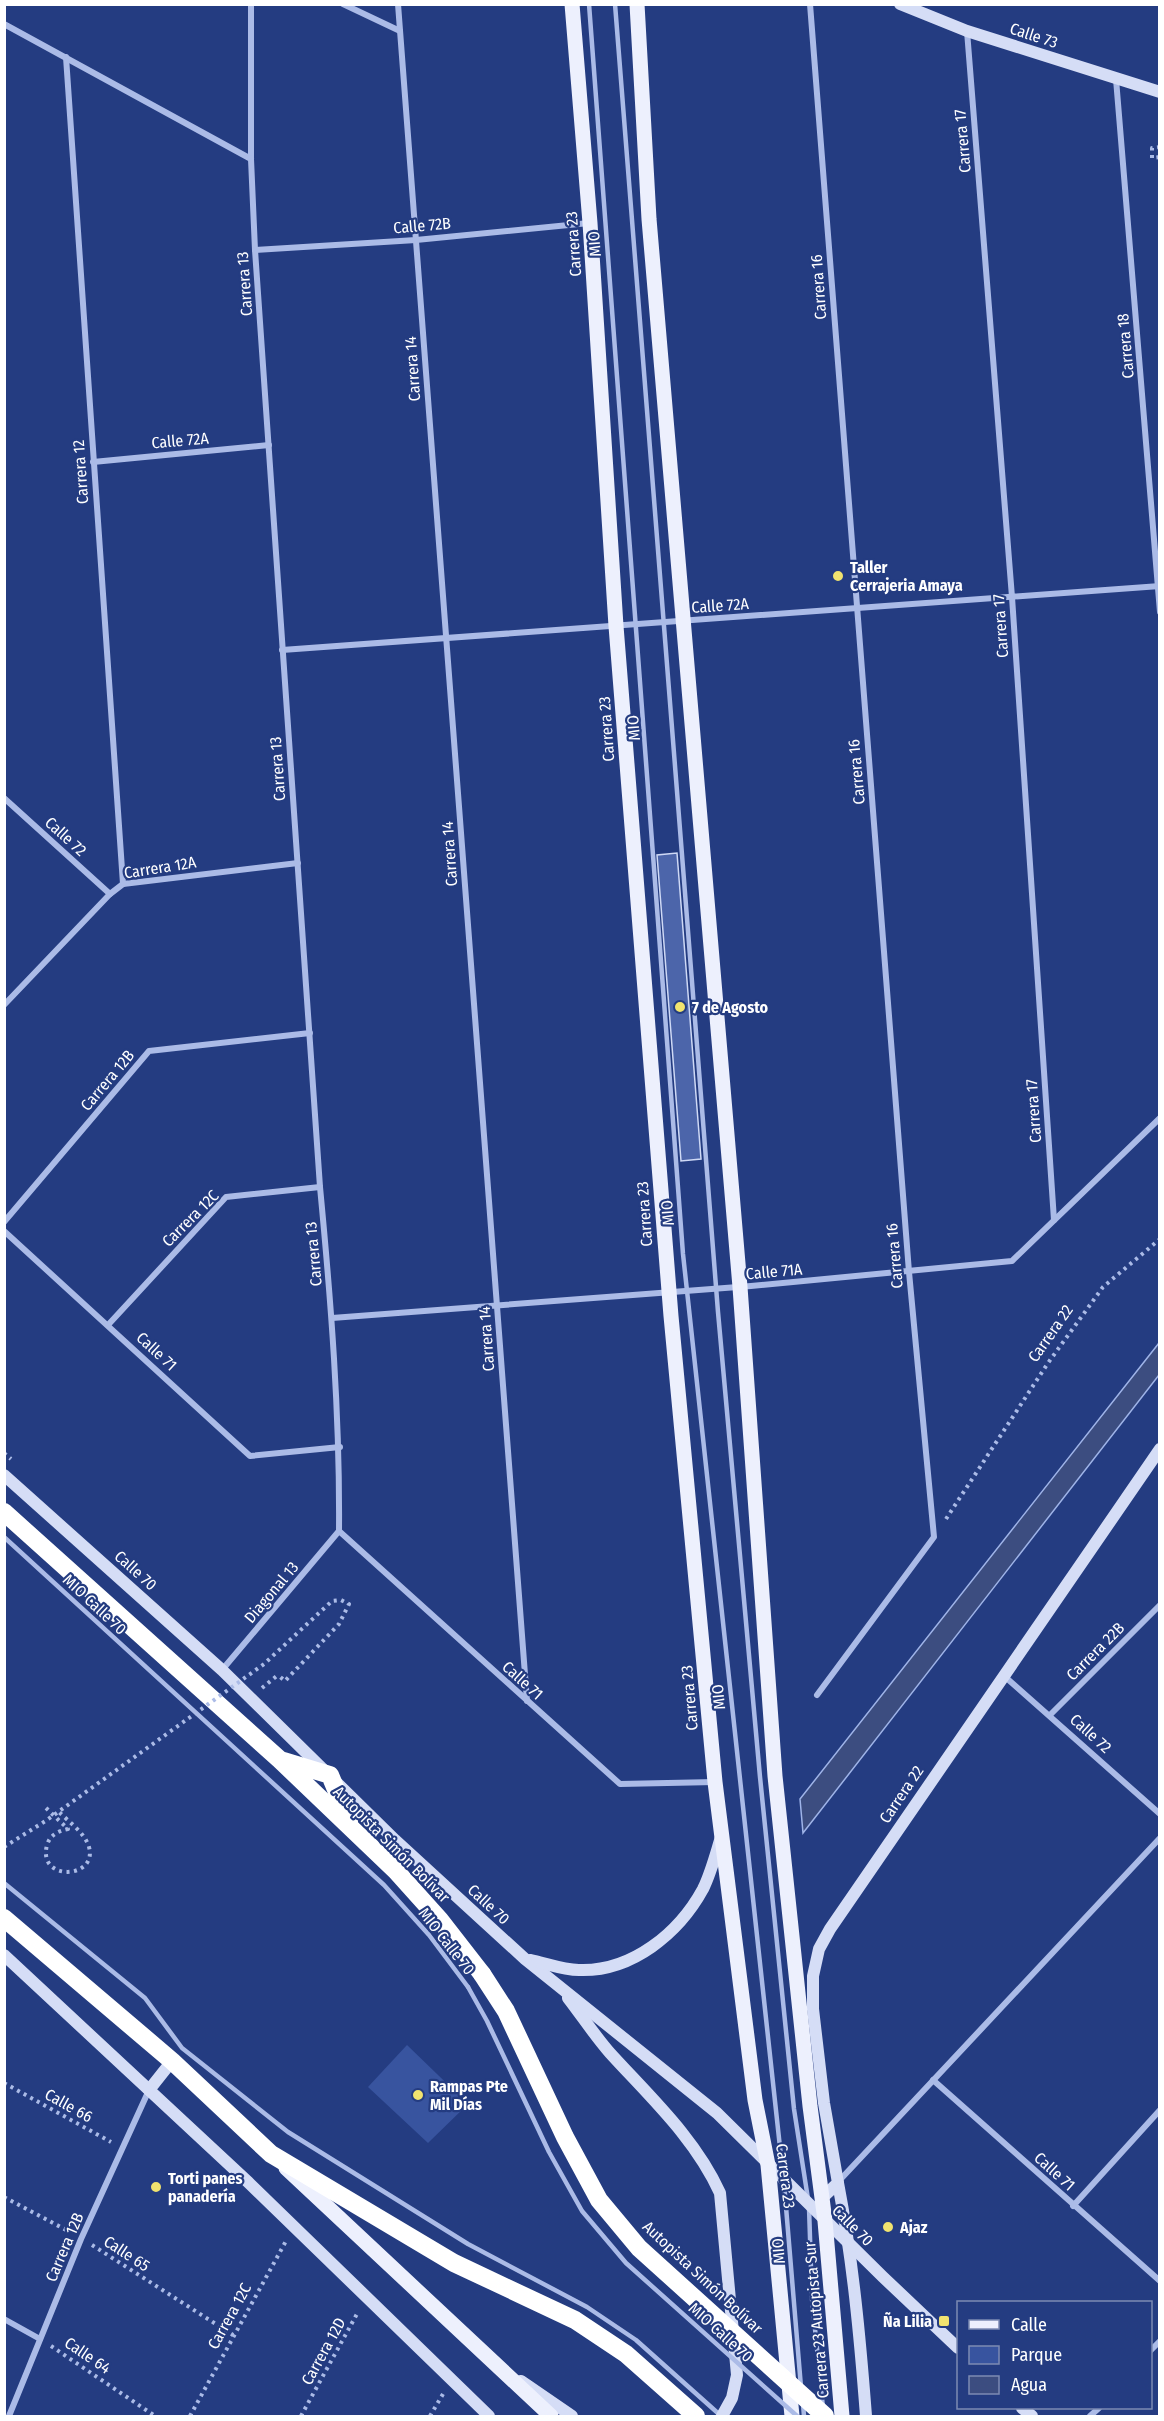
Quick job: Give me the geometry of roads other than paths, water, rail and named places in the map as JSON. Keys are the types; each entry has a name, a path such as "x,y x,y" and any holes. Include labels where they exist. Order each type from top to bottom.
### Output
{"highway":[{"name":"Autopista Simón Bolívar","path":"4,1512 279,1759 396,1871 440,1920 482,1974 506,2011 565,2137 599,2200 639,2248 825,2416"},
{"path":"279,1759 330,1775 352,1829"},
{"path":"4,1918 172,2061 271,2154 454,2263 575,2320 626,2354 696,2416"}],"main road":[{"name":"Carrera 23","path":"572,4 590,223 616,626 668,1292 714,1782 756,2100 768,2165 794,2416"},
{"name":"Carrera 23","path":"637,4 649,219 740,1287 775,1776 810,2106 825,2221"},
{"path":"271,2154 551,2416"},
{"name":"Carrera 23 Autopista Sur","path":"825,2221 842,2416"}],"street":[{"name":"Carrera 13","path":"251,4 251,159 255,250 320,1187 332,1317 340,1447 339,1531"},
{"path":"344,4 400,31"},
{"name":"Carrera 14","path":"398,4 527,1701"},
{"name":"Carrera 16","path":"810,4 909,1272 934,1537 817,1695"},
{"name":"Calle 73","path":"900,4 967,31 1160,92"},
{"path":"4,24 251,159"},
{"name":"Carrera 17","path":"967,31 1012,597 1054,1220"},
{"name":"Carrera 12","path":"66,57 123,884"},
{"name":"Carrera 18","path":"1116,79 1160,612"},
{"name":"Calle 72B","path":"255,250 416,240 590,223"},
{"name":"Calle 72A","path":"93,462 269,445"},
{"name":"Calle 72A","path":"282,650 1159,586"},
{"name":"Calle 72","path":"4,798 110,894"},
{"name":"Carrera 12A","path":"4,1005 110,894 123,884 297,863"},
{"name":"Carrera 12B","path":"4,1222 149,1051 310,1033"},
{"name":"Calle 71A","path":"332,1317 740,1287 1012,1260 1160,1118"},
{"name":"Carrera 12C","path":"108,1325 226,1197 320,1187"},
{"name":"Calle 71","path":"4,1231 249,1456 340,1447"},
{"name":"Carrera 22","path":"838,2183 824,2103 813,2009 813,1976 819,1949 836,1919 1002,1674 1160,1449"},
{"name":"Calle 70","path":"4,1475 222,1670 395,1840 525,1959 717,2113 850,2246 957,2347"},
{"name":"Calle 71","path":"339,1531 620,1784 714,1782"},
{"name":"Diagonal 13","path":"222,1670 339,1531"},
{"name":"Carrera 22B","path":"1050,1715 1160,1605"},
{"name":"Calle 72","path":"1002,1674 1160,1814"},
{"path":"525,1959 578,1970 620,1963 647,1951 673,1932 704,1888 722,1836"},
{"path":"823,2197 1160,1838"},
{"path":"4,1955 149,2090 489,2416"},
{"path":"557,1984 608,2050 684,2133 712,2174 720,2193 737,2375 732,2398 722,2416"},
{"path":"149,2090 172,2061"},
{"name":"Calle 71","path":"933,2080 1160,2281"},
{"name":"Carrera 12B","path":"9,2416 81,2239 149,2090"},
{"path":"1073,2206 1160,2110"},
{"path":"838,2183 850,2246 866,2416"},
{"name":"Calle 64","path":"4,2319 40,2339"},
{"path":"486,2356 572,2416"}],"lane":[{"name":"MIO","path":"589,4 686,1291 783,2179 804,2416"},
{"name":"MIO","path":"615,4 716,1289 760,1777 794,2109 809,2204 812,2299 825,2416"},
{"name":"MIO Calle 70","path":"4,1537 384,1885 429,1935 468,1987 487,2021 549,2152 582,2211 626,2263 794,2416"},
{"path":"4,1883 145,1998 182,2048 288,2132 468,2244 586,2307 636,2340 722,2416"}],"water":[{"path":"1159,1343 1159,1375 803,1833 800,1799"}],"place":[{"name":"Taller Cerrajeria Amaya","path":"838,576"},
{"name":"7 de Agosto","path":"680,1007"},
{"name":"Rampas Pte Mil Días","path":"418,2095"},
{"name":"Torti panes panadería","path":"156,2187"},
{"name":"Ajaz","path":"888,2227"},
{"name":"Ña Lilia","path":"944,2321"}]}
